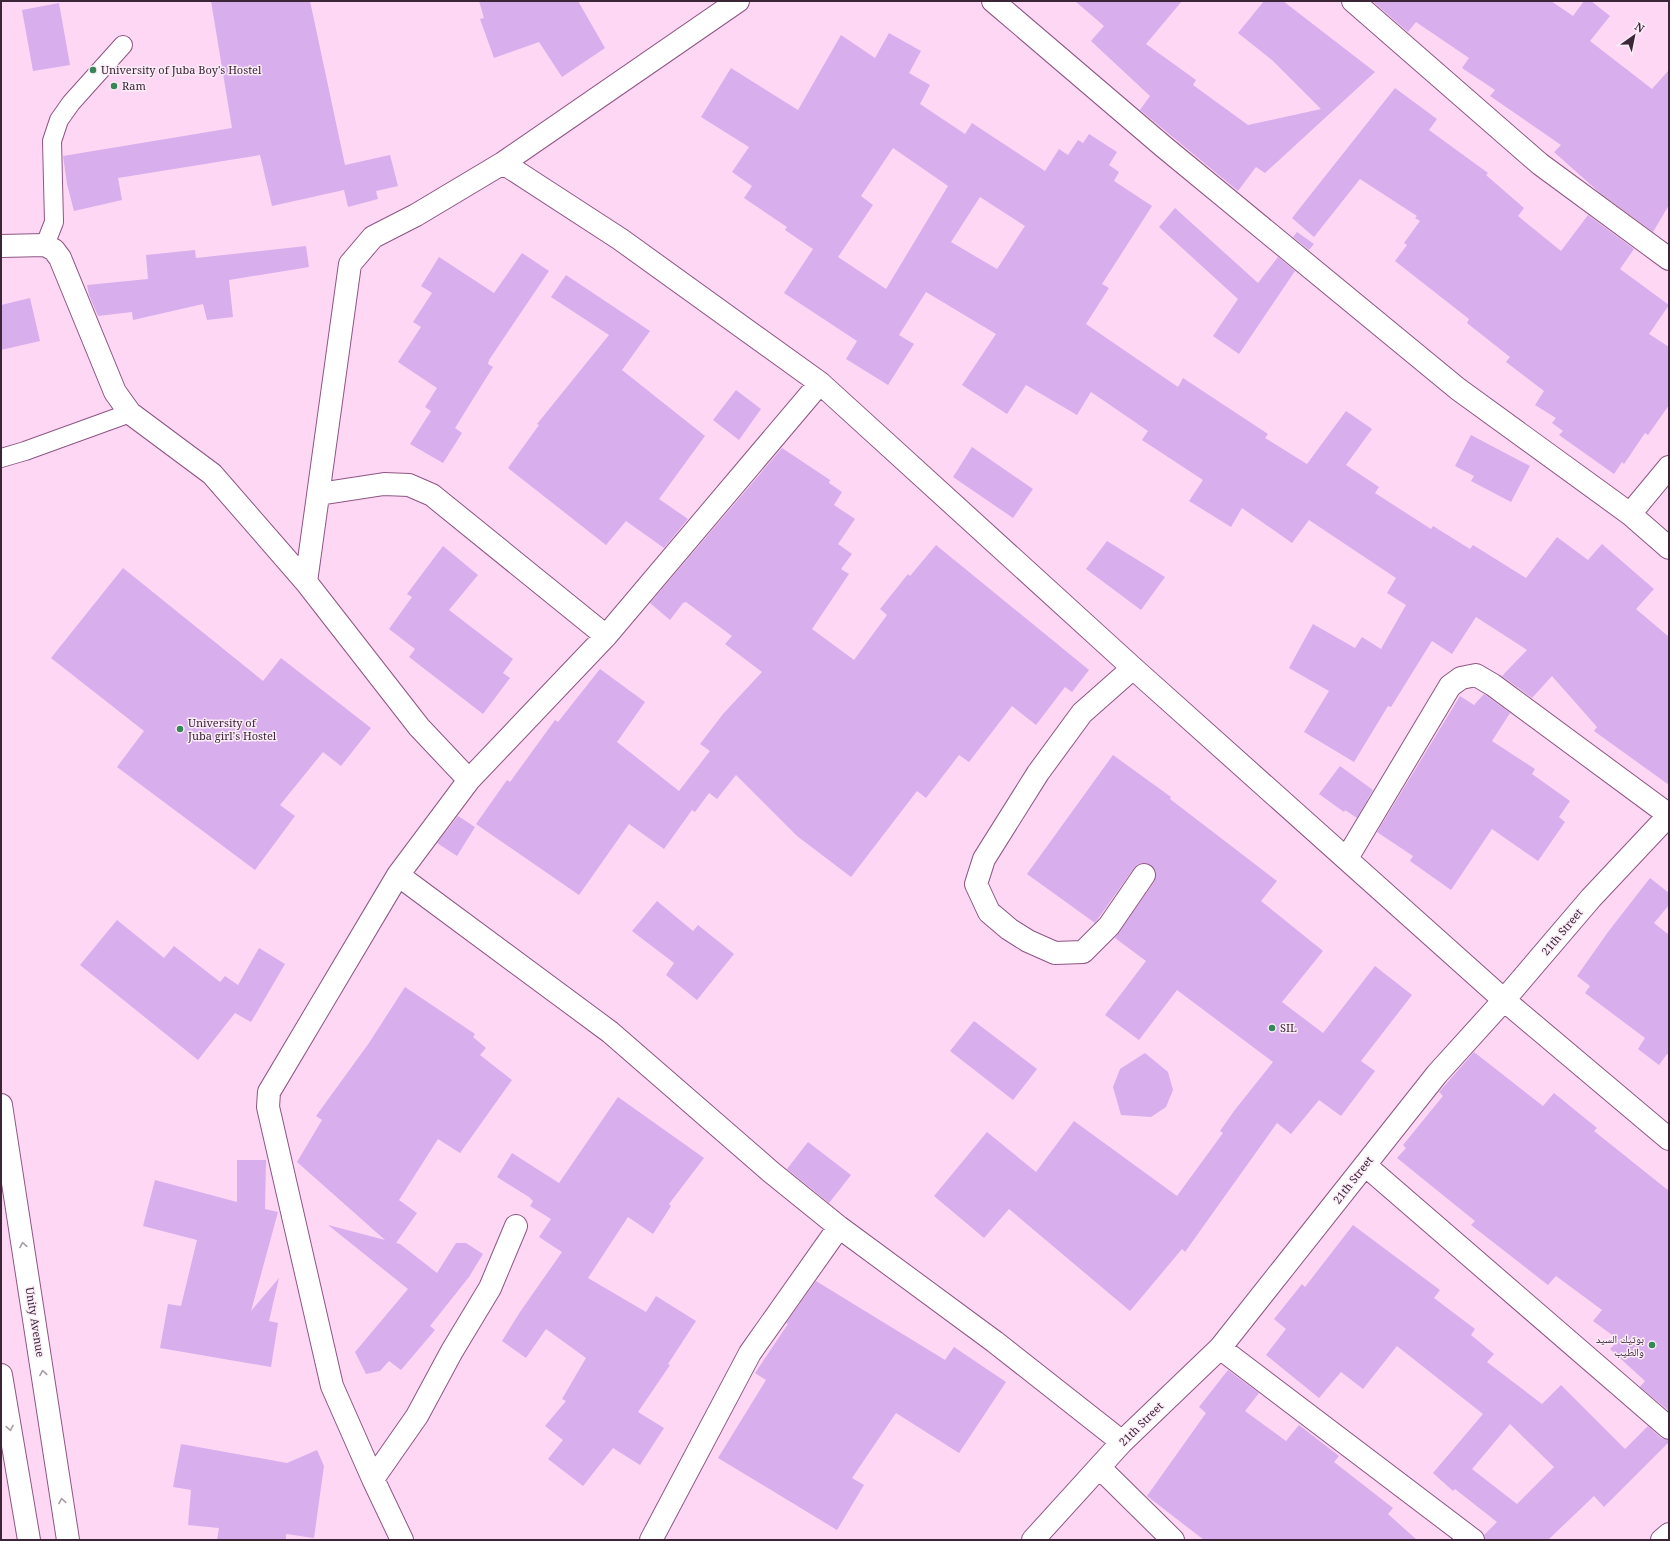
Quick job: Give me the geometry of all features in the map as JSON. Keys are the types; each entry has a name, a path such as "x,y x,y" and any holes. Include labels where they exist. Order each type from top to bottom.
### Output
{"street":[{"path":"306,582 350,264 373,237 416,215 503,163 738,1"},
{"path":"993,1 1164,147 1458,389 1630,514 1669,548"},
{"path":"1352,1 1540,164 1669,260"},
{"path":"503,163 620,239 820,383 1133,668 1504,1000 1669,1139"},
{"path":"1,246 45,246 54,250 60,258 115,392 130,413 212,474 306,582 419,727 469,780"},
{"path":"402,1540 332,1386 268,1107 270,1092 278,1075 398,875 469,780 606,636 820,383"},
{"path":"1630,514 1669,467"},
{"path":"319,494 384,484 409,485 432,495 606,636"},
{"path":"1133,668 1077,719 1038,773 984,858 976,884 989,912 1009,929 1028,941 1055,953 1082,952 1110,926 1144,875"},
{"path":"1347,858 1450,686 1461,678 1476,675 1493,685 1669,815"},
{"name":"21th Street","path":"1033,1540 1122,1442 1220,1348 1437,1074 1504,1000 1591,898 1669,815"},
{"path":"398,875 610,1032 770,1172 839,1227 995,1342 1122,1442"},
{"name":"Unity Avenue","path":"1,1105 10,1217 68,1540"},
{"path":"1365,1165 1669,1428"},
{"path":"373,1479 417,1416 452,1351 490,1288 516,1226"},
{"path":"651,1540 750,1353 839,1227"},
{"path":"1220,1348 1473,1540"},
{"path":"1,1376 29,1540"},
{"path":"1100,1468 1173,1540"},
{"path":"1662,1540 1669,1534"}],"lane":[{"path":"45,246 54,222 52,141 59,120 71,103 123,45"},
{"path":"1,458 25,451 130,413"}],"building":[{"path":"211,1 310,1 345,165 390,155 398,186 376,191 378,199 348,207 344,190 272,206 260,155 118,178 122,200 74,211 67,184 63,156 232,128"},
{"path":"479,1 578,1 605,48 562,77 539,42 494,58 480,19 484,18"},
{"path":"1075,1 1182,1 1146,44 1196,80 1193,85 1248,125 1321,109 1272,60 1238,33 1264,1 1283,1 1375,72 1265,173 1256,167 1238,191 1140,110 1150,96 1091,41 1104,26"},
{"path":"1372,1 1551,1 1573,16 1584,1 1591,1 1610,16 1590,41 1652,89 1669,70 1669,205 1653,232 1600,193 1554,152 1561,145 1490,96 1495,90 1462,68 1469,58 1416,22 1408,32"},
{"path":"59,3 70,65 33,71 22,10"},
{"path":"889,33 921,51 909,73 930,85 920,104 965,134 972,123 1045,171 1059,149 1068,155 1078,140 1083,143 1089,134 1117,152 1109,165 1119,172 1114,181 1152,206 1102,284 1109,288 1086,324 1178,387 1183,378 1268,434 1265,438 1307,464 1346,411 1372,429 1346,465 1379,487 1375,493 1431,529 1433,526 1470,549 1473,545 1526,578 1557,537 1588,560 1602,544 1654,589 1636,609 1669,637 1669,785 1594,731 1597,727 1552,676 1532,698 1502,676 1527,650 1476,617 1452,654 1432,641 1391,707 1388,706 1354,762 1304,732 1329,691 1289,668 1313,624 1355,648 1362,637 1381,649 1406,605 1387,593 1396,578 1309,520 1292,543 1242,508 1231,527 1189,501 1203,480 1142,440 1148,431 1091,392 1077,415 1026,385 1007,414 962,385 996,334 926,292 899,335 914,344 888,385 846,359 857,341 784,293 813,249 785,230 787,227 744,198 752,186 732,172 749,147 701,117 731,68 798,110 841,35 875,58","holes":["893,148 948,186 886,289 838,257 873,205 861,196","980,197 1025,226 997,269 951,242"]},
{"path":"1395,88 1437,119 1429,130 1488,173 1486,175 1524,208 1518,216 1561,251 1588,215 1634,249 1620,269 1669,305 1649,334 1669,347 1669,405 1648,435 1645,433 1624,464 1622,462 1614,474 1559,435 1563,431 1552,423 1556,418 1535,405 1544,391 1506,362 1510,357 1467,323 1469,319 1395,261 1407,245 1404,243 1420,221 1415,218 1417,216 1360,179 1314,237 1292,218"},
{"path":"1175,208 1258,283 1278,257 1295,271 1239,354 1213,336 1238,299 1159,227"},
{"path":"1297,232 1314,244 1309,250 1293,237"},
{"path":"306,246 309,267 229,280 233,317 207,320 203,304 133,320 132,312 98,316 89,295 87,285 148,279 146,255 195,250 196,258"},
{"path":"522,253 549,271 489,360 488,364 493,367 455,428 462,433 443,463 410,444 431,411 425,407 437,388 398,362 421,327 413,322 432,293 421,286 439,257 494,293"},
{"path":"566,275 650,331 622,370 705,436 659,499 688,519 664,548 626,521 606,545 508,468 539,425 537,424 609,335 551,297"},
{"path":"30,298 40,341 1,350 1,305"},
{"path":"736,390 761,409 739,440 713,420"},
{"path":"1471,435 1530,466 1511,502 1471,481 1474,476 1455,466"},
{"path":"972,447 1033,489 1013,518 953,477"},
{"path":"782,448 830,480 829,483 842,492 834,505 855,519 838,544 852,554 841,569 849,574 812,629 854,660 887,615 880,609 908,574 910,576 936,545 1089,670 1072,692 1065,687 1036,725 1012,706 969,762 959,755 926,798 917,791 851,877 797,836 736,775 717,799 709,793 695,812 692,810 664,849 629,824 579,895 476,824 507,780 510,782 555,720 558,722 600,669 645,702 617,742 679,791 710,751 700,744 723,714 762,672 725,644 732,636 686,602 683,603 670,620 650,603"},
{"path":"1107,541 1165,577 1141,610 1086,569"},
{"path":"443,546 478,575 449,610 513,659 503,673 510,678 483,714 409,657 415,649 389,629 412,597 407,594"},
{"path":"123,568 263,681 281,658 371,728 341,766 323,752 280,805 295,816 255,870 117,767 144,731 51,658"},
{"path":"1484,694 1510,713 1492,741 1535,769 1532,774 1570,801 1559,817 1565,822 1538,861 1492,829 1451,890 1410,861 1413,856 1377,832 1460,696 1474,705"},
{"path":"1113,755 1171,797 1170,799 1277,881 1261,901 1323,951 1282,1002 1323,1033 1375,966 1412,995 1361,1061 1375,1071 1341,1116 1319,1100 1291,1134 1277,1123 1185,1252 1182,1249 1130,1311 1009,1209 984,1238 934,1196 987,1132 1036,1172 1074,1121 1177,1196 1223,1133 1220,1131 1234,1111 1273,1062 1177,990 1139,1040 1105,1015 1146,961 1115,938 1154,882 1156,876 1155,869 1151,865 1145,863 1138,864 1134,868 1095,923 1027,874"},
{"path":"1340,766 1373,790 1357,818 1345,810 1344,812 1319,794"},
{"path":"458,816 475,827 457,856 437,843"},
{"path":"1650,878 1669,893 1669,905 1654,923 1669,935 1669,1055 1667,1054 1659,1065 1638,1049 1645,1038 1585,993 1590,986 1577,976 1608,932"},
{"path":"657,901 693,931 698,925 734,954 697,1000 666,975 674,963 632,931"},
{"path":"117,920 164,958 174,946 220,982 225,976 238,985 259,948 285,964 251,1022 235,1013 198,1060 80,965"},
{"path":"405,987 475,1034 473,1037 486,1048 480,1055 512,1080 460,1153 438,1139 399,1200 417,1213 396,1243 400,1244 437,1273 456,1243 466,1243 483,1254 469,1277 430,1326 435,1330 401,1370 389,1361 380,1371 366,1374 355,1352 408,1289 328,1225 385,1240 297,1162 322,1120 316,1116 369,1043"},
{"path":"974,1021 1037,1069 1013,1100 950,1051"},
{"path":"1474,1052 1543,1106 1554,1093 1597,1128 1594,1131 1669,1191 1669,1411 1640,1387 1645,1381 1610,1349 1619,1340 1593,1321 1602,1310 1556,1276 1548,1285 1471,1225 1475,1221 1397,1158 1406,1148 1403,1145 1443,1096 1439,1092"},
{"path":"1145,1053 1168,1072 1173,1090 1166,1107 1151,1117 1121,1115 1113,1087 1120,1069"},
{"path":"618,1097 704,1158 669,1204 671,1206 653,1234 628,1217 588,1278 646,1312 656,1296 696,1321 668,1364 670,1365 638,1412 664,1428 640,1465 613,1448 583,1486 548,1459 563,1440 545,1426 566,1401 562,1399 586,1358 546,1329 526,1358 502,1341 520,1312 562,1252 539,1237 551,1219 530,1206 533,1201 529,1197 497,1177 512,1153 559,1183"},
{"path":"808,1142 851,1175 829,1203 787,1169"},
{"path":"237,1160 266,1160 265,1209 278,1212 251,1311 279,1278 269,1321 278,1323 271,1367 160,1348 168,1304 181,1306 197,1240 143,1226 155,1180 237,1202"},
{"path":"1353,1225 1440,1290 1434,1298 1475,1329 1471,1335 1494,1354 1487,1362 1542,1404 1561,1385 1625,1449 1648,1426 1661,1438 1669,1440 1669,1442 1604,1507 1594,1496 1548,1540 1485,1540 1484,1535 1497,1522 1455,1489 1453,1491 1433,1473 1483,1414 1397,1346 1363,1389 1341,1372 1319,1398 1266,1355 1286,1329 1274,1319 1302,1284 1305,1287","holes":["1510,1424 1554,1467 1517,1504 1472,1469"]},
{"path":"816,1281 945,1360 954,1347 1006,1382 959,1453 896,1413 852,1478 864,1485 837,1530 718,1458 766,1380 755,1373 788,1324 786,1323"},
{"path":"1228,1370 1259,1393 1245,1411 1286,1441 1299,1425 1339,1456 1334,1462 1393,1508 1388,1514 1417,1540 1204,1540 1147,1496 1206,1413 1199,1407"},
{"path":"181,1444 287,1463 317,1450 324,1466 314,1538 286,1534 286,1540 217,1540 219,1528 188,1525 191,1490 173,1487"}],"place":[{"name":"University of Juba Boy's Hostel","path":"93,70"},
{"name":"Ram","path":"114,86"},
{"name":"University of Juba girl's Hostel","path":"180,729"},
{"name":"SIL","path":"1272,1028"},
{"name":"بوتيك السيد والطيب","path":"1652,1345"}]}
